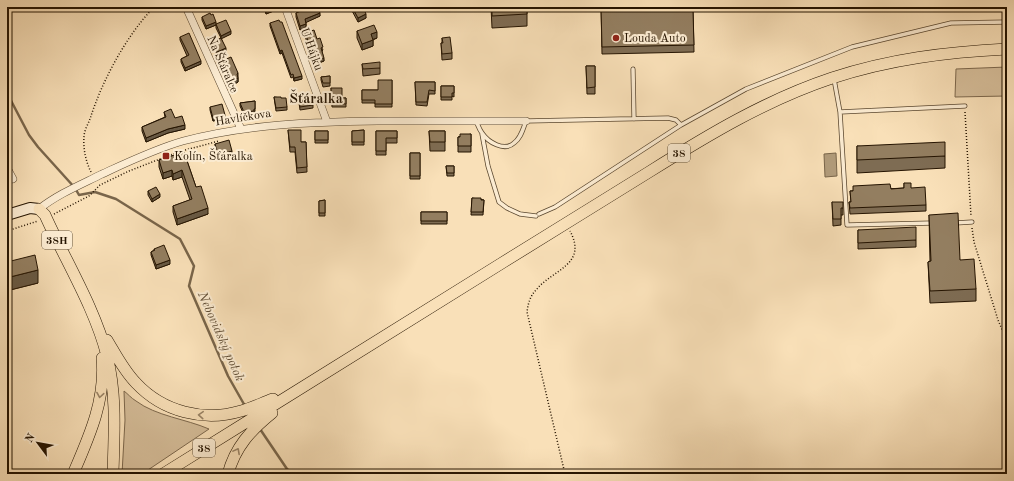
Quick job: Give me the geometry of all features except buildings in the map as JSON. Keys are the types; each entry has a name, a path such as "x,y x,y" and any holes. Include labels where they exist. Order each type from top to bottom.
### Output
{"main road":[{"name":"38","path":"312,381 566,223 742,116 782,97 833,77 872,66 925,56 1007,49"},
{"name":"38H","path":"42,213 99,328"},
{"path":"99,328 130,376 142,389 155,400 181,412 225,415 240,412 260,413 312,381"},
{"path":"99,328 107,356 112,382 115,422 113,474"},
{"path":"72,474 89,435 102,390 103,368 99,328"},
{"path":"260,413 312,381"},
{"name":"38","path":"163,474 248,426 260,413"},
{"path":"228,474 236,451 248,426"}],"street":[{"name":"Na Šťáralce","path":"186,7 241,129"},
{"name":"U Hájku","path":"285,7 327,122"},
{"name":"Havlíčkova","path":"42,213 51,199 134,160 182,142 241,129 282,124 327,122 526,121"},
{"path":"7,168 13,179"},
{"path":"7,215 30,208 42,213"}],"lane":[{"path":"476,121 481,132 488,166 499,202 507,208 520,214 538,215 555,207 681,125 746,89 852,47 951,23 1007,22"},
{"path":"632,69 634,119"},
{"path":"833,77 840,112 847,225 940,223"},
{"path":"840,112 965,106"},
{"path":"481,132 495,144 500,146 509,146 513,144 520,136 526,121 668,118 676,120 681,125"},
{"path":"948,223 972,222"}],"path":[{"path":"94,178 88,166 84,142 84,136 92,113 101,90 123,49 136,29 154,7"},
{"path":"965,106 972,222 976,249 998,320 1007,341"},
{"path":"7,231 35,223 42,213 89,196 100,185 129,171 166,156 224,140"},
{"path":"565,474 528,312 528,304 536,290 568,264 572,258 575,251 574,240 566,223"}],"shaded area":[{"path":"1007,67 1007,96 955,97 956,69"},
{"path":"836,153 837,176 825,177 824,154"},
{"path":"124,391 144,406 162,414 209,429 142,474 122,474 125,420"}],"waterway":[{"name":"Nebovidský potok","path":"7,93 29,135 75,188 79,195 95,192 116,199 180,239 194,266 189,286 228,376 245,406"},
{"name":"Nebovidský potok","path":"260,429 287,469 294,474"}],"place":[{"name":"Louda Auto","path":"616,38"},
{"name":"Kolín, Šťáralka","path":"166,156"}],"district":[{"name":"Šťáralka","path":"316,98"}]}
